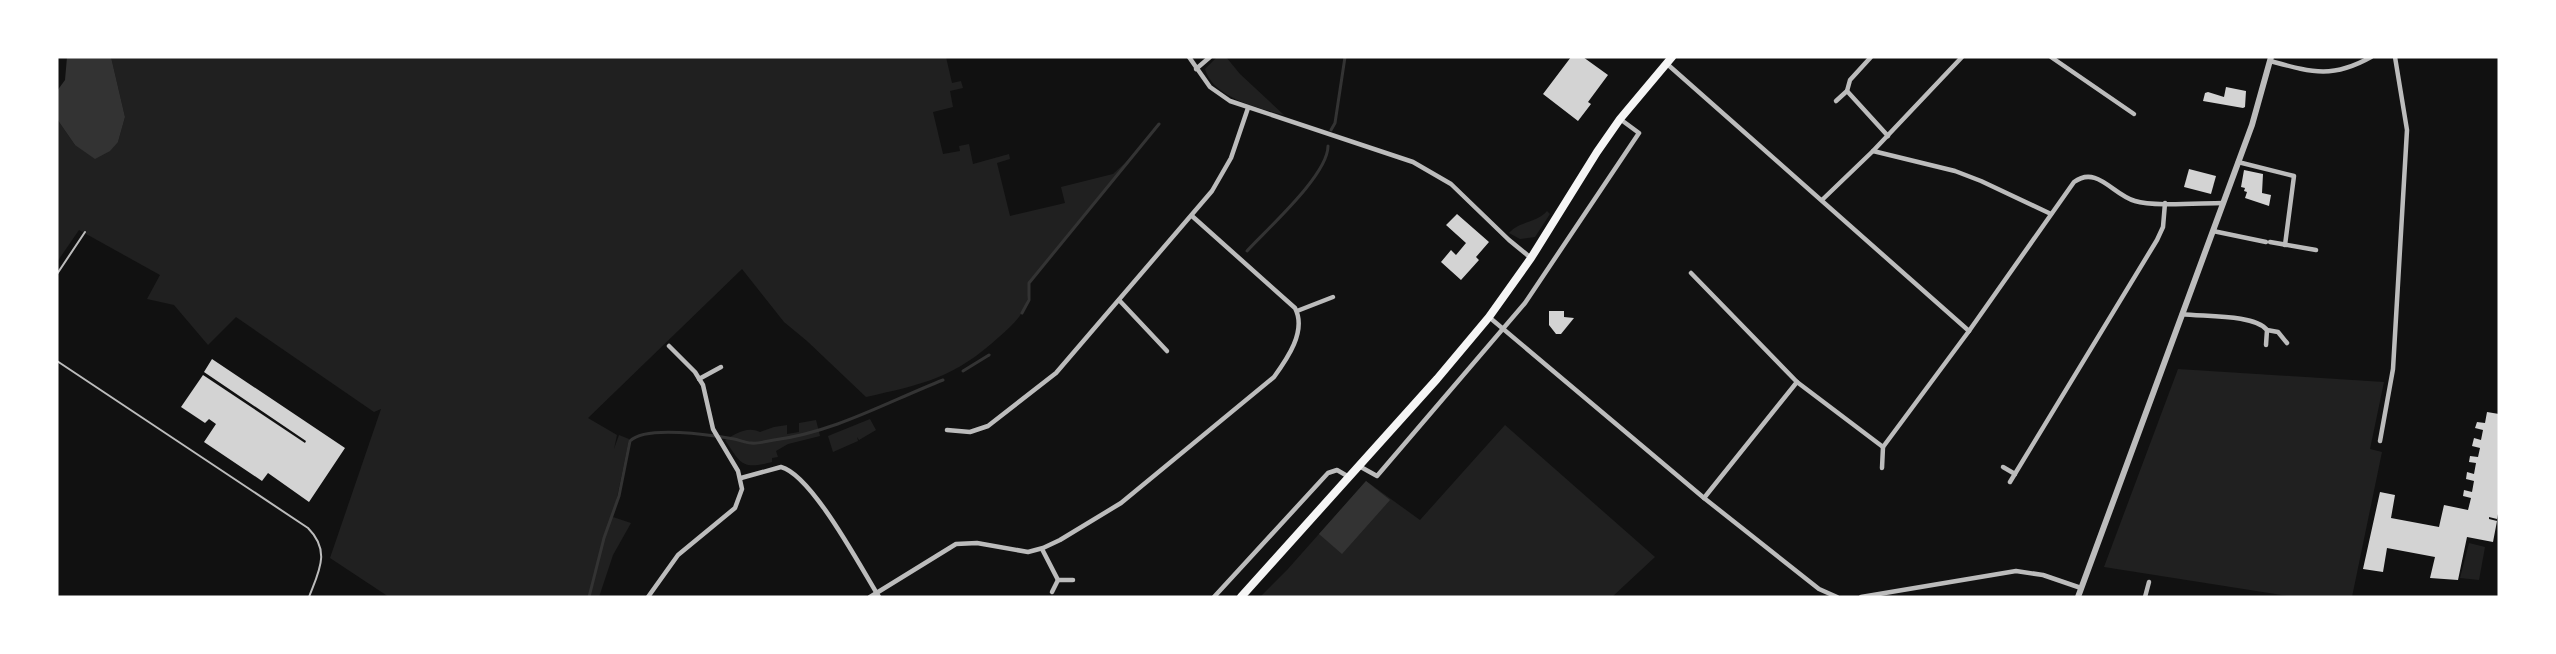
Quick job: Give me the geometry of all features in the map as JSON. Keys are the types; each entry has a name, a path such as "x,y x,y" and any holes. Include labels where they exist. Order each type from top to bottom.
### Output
{"main road":[{"path":"1241,597 1450,364 1489,317 1531,258 1620,119 1669,60"}],"street":[{"path":"1189,57 1215,92 1248,108 1429,170 1451,184 1531,258"},
{"path":"1196,69 1210,57"},
{"path":"1836,101 1847,91 1850,80 1871,57"},
{"path":"1822,200 1874,151 1962,57"},
{"path":"2051,57 2134,114"},
{"path":"2078,597 2238,162 2271,59 2315,73 2335,72 2353,67 2371,57"},
{"path":"2380,441 2393,369 2407,130 2396,57"},
{"path":"1669,60 1969,331"},
{"path":"1847,91 1888,136"},
{"path":"947,430 978,430 1000,419 1056,373 1212,191 1226,168 1248,108"},
{"path":"1359,466 1377,476 1524,303 1639,133 1620,119"},
{"path":"1874,151 1955,171 2051,214"},
{"path":"2238,162 2294,176 2285,245"},
{"path":"1882,468 1883,447 1969,331 2074,182 2082,176 2092,176 2137,202 2223,203"},
{"path":"2010,482 2157,240 2163,227 2165,203"},
{"path":"870,597 878,595 956,543 977,543 1021,552 1042,549 1097,519 1121,503 1264,388 1279,371 1293,346 1299,325 1297,311 1286,297 1192,216"},
{"path":"2213,231 2316,249"},
{"path":"1690,273 1797,382 1883,447"},
{"path":"1297,311 1333,297"},
{"path":"1119,300 1167,351"},
{"path":"2182,314 2239,318 2260,324 2267,330 2278,332 2287,343"},
{"path":"1489,317 1704,498 1819,589 1837,597"},
{"path":"2266,345 2267,330"},
{"path":"648,597 670,563 735,508 741,496 741,478 713,429 704,390 699,379 669,346"},
{"path":"699,379 721,368"},
{"path":"1704,498 1797,382"},
{"path":"2004,467 2015,474"},
{"path":"741,478 776,468 785,468 804,482 824,509 878,595"},
{"path":"1214,597 1328,473 1337,470 1349,477"},
{"path":"1042,549 1058,580"},
{"path":"1861,597 2016,571 2043,575 2081,588"},
{"path":"1058,580 1073,580"},
{"path":"1052,592 1058,580"},
{"path":"2145,597 2149,582"}],"lane":[{"path":"57,274 85,232"},
{"path":"57,361 308,528 319,541 322,556 309,597"}],"shaded area":[{"path":"67,57 111,57 125,117 118,142 110,151 95,159 75,145 57,119 57,91 65,80"},
{"path":"111,57 946,57 952,83 961,81 963,88 950,91 953,107 933,112 943,154 960,151 959,146 969,144 973,164 1009,154 1010,159 997,163 1010,216 1065,203 1061,187 1113,174 1135,154 1029,283 1025,307 1012,325 983,351 952,371 905,388 866,397 784,322 742,269 588,418 617,435 614,449 619,435 629,439 613,517 631,523 613,555 599,597 389,597 330,558 381,409 374,412 236,317 208,345 174,305 147,299 160,275 79,230 57,262 57,119 75,145 118,142 125,117"},
{"path":"1217,57 1226,57 1240,74 1284,115 1238,100 1217,87 1205,69"},
{"path":"1547,211 1550,214 1535,237 1520,239 1509,233 1518,226 1538,218"},
{"path":"2178,369 2384,382 2370,449 2382,452 2352,597 2295,597 2104,567"},
{"path":"870,419 876,430 859,440 857,437 858,441 833,452 828,436"},
{"path":"816,420 820,436 788,444 776,451 778,457 772,458 772,462 754,465 743,463 725,440 746,430 760,432 787,425 787,434 799,432 799,423"},
{"path":"1505,425 1655,557 1612,597 1260,597 1366,481 1420,520"},
{"path":"1366,481 1390,500 1342,554 1319,534"},
{"path":"2469,543 2485,547 2479,580 2460,578"}],"building":[{"path":"1571,57 1583,57 1608,75 1588,102 1591,104 1578,121 1543,94"},
{"path":"2226,87 2246,91 2245,107 2203,101 2205,93 2208,92 2224,97"},
{"path":"2189,169 2216,176 2211,194 2184,187"},
{"path":"2244,170 2263,174 2262,193 2271,195 2269,206 2245,198 2247,192 2241,187"},
{"path":"1457,214 1489,242 1476,257 1479,260 1461,280 1441,262 1451,250 1456,255 1466,243 1446,225"},
{"path":"1549,311 1564,311 1564,317 1574,318 1561,334 1556,334 1549,325"},
{"path":"212,359 345,448 309,502 268,473 262,481 204,442 216,424 209,419 205,423 181,407 203,375 305,443 306,441 204,372"},
{"path":"2487,412 2499,414 2499,509 2497,519 2489,517 2497,521 2493,542 2467,537 2458,580 2430,578 2435,557 2387,548 2383,572 2363,569 2380,492 2395,495 2391,518 2439,527 2444,505 2468,510 2471,498 2463,496 2464,490 2472,492 2474,481 2466,479 2467,472 2474,474 2476,463 2469,462 2470,456 2478,457 2480,448 2472,446 2474,438 2481,440 2483,430 2475,428 2477,422 2485,423"}],"waterway":[{"path":"1331,130 1335,123 1345,57"},
{"path":"1022,313 1029,300 1029,283 1159,124"},
{"path":"1247,251 1308,186 1318,172 1328,146"},
{"path":"963,371 989,355"},
{"path":"589,597 604,538 619,496 630,441 638,436 650,433 679,432 760,443 796,436 840,423 943,380"}]}
